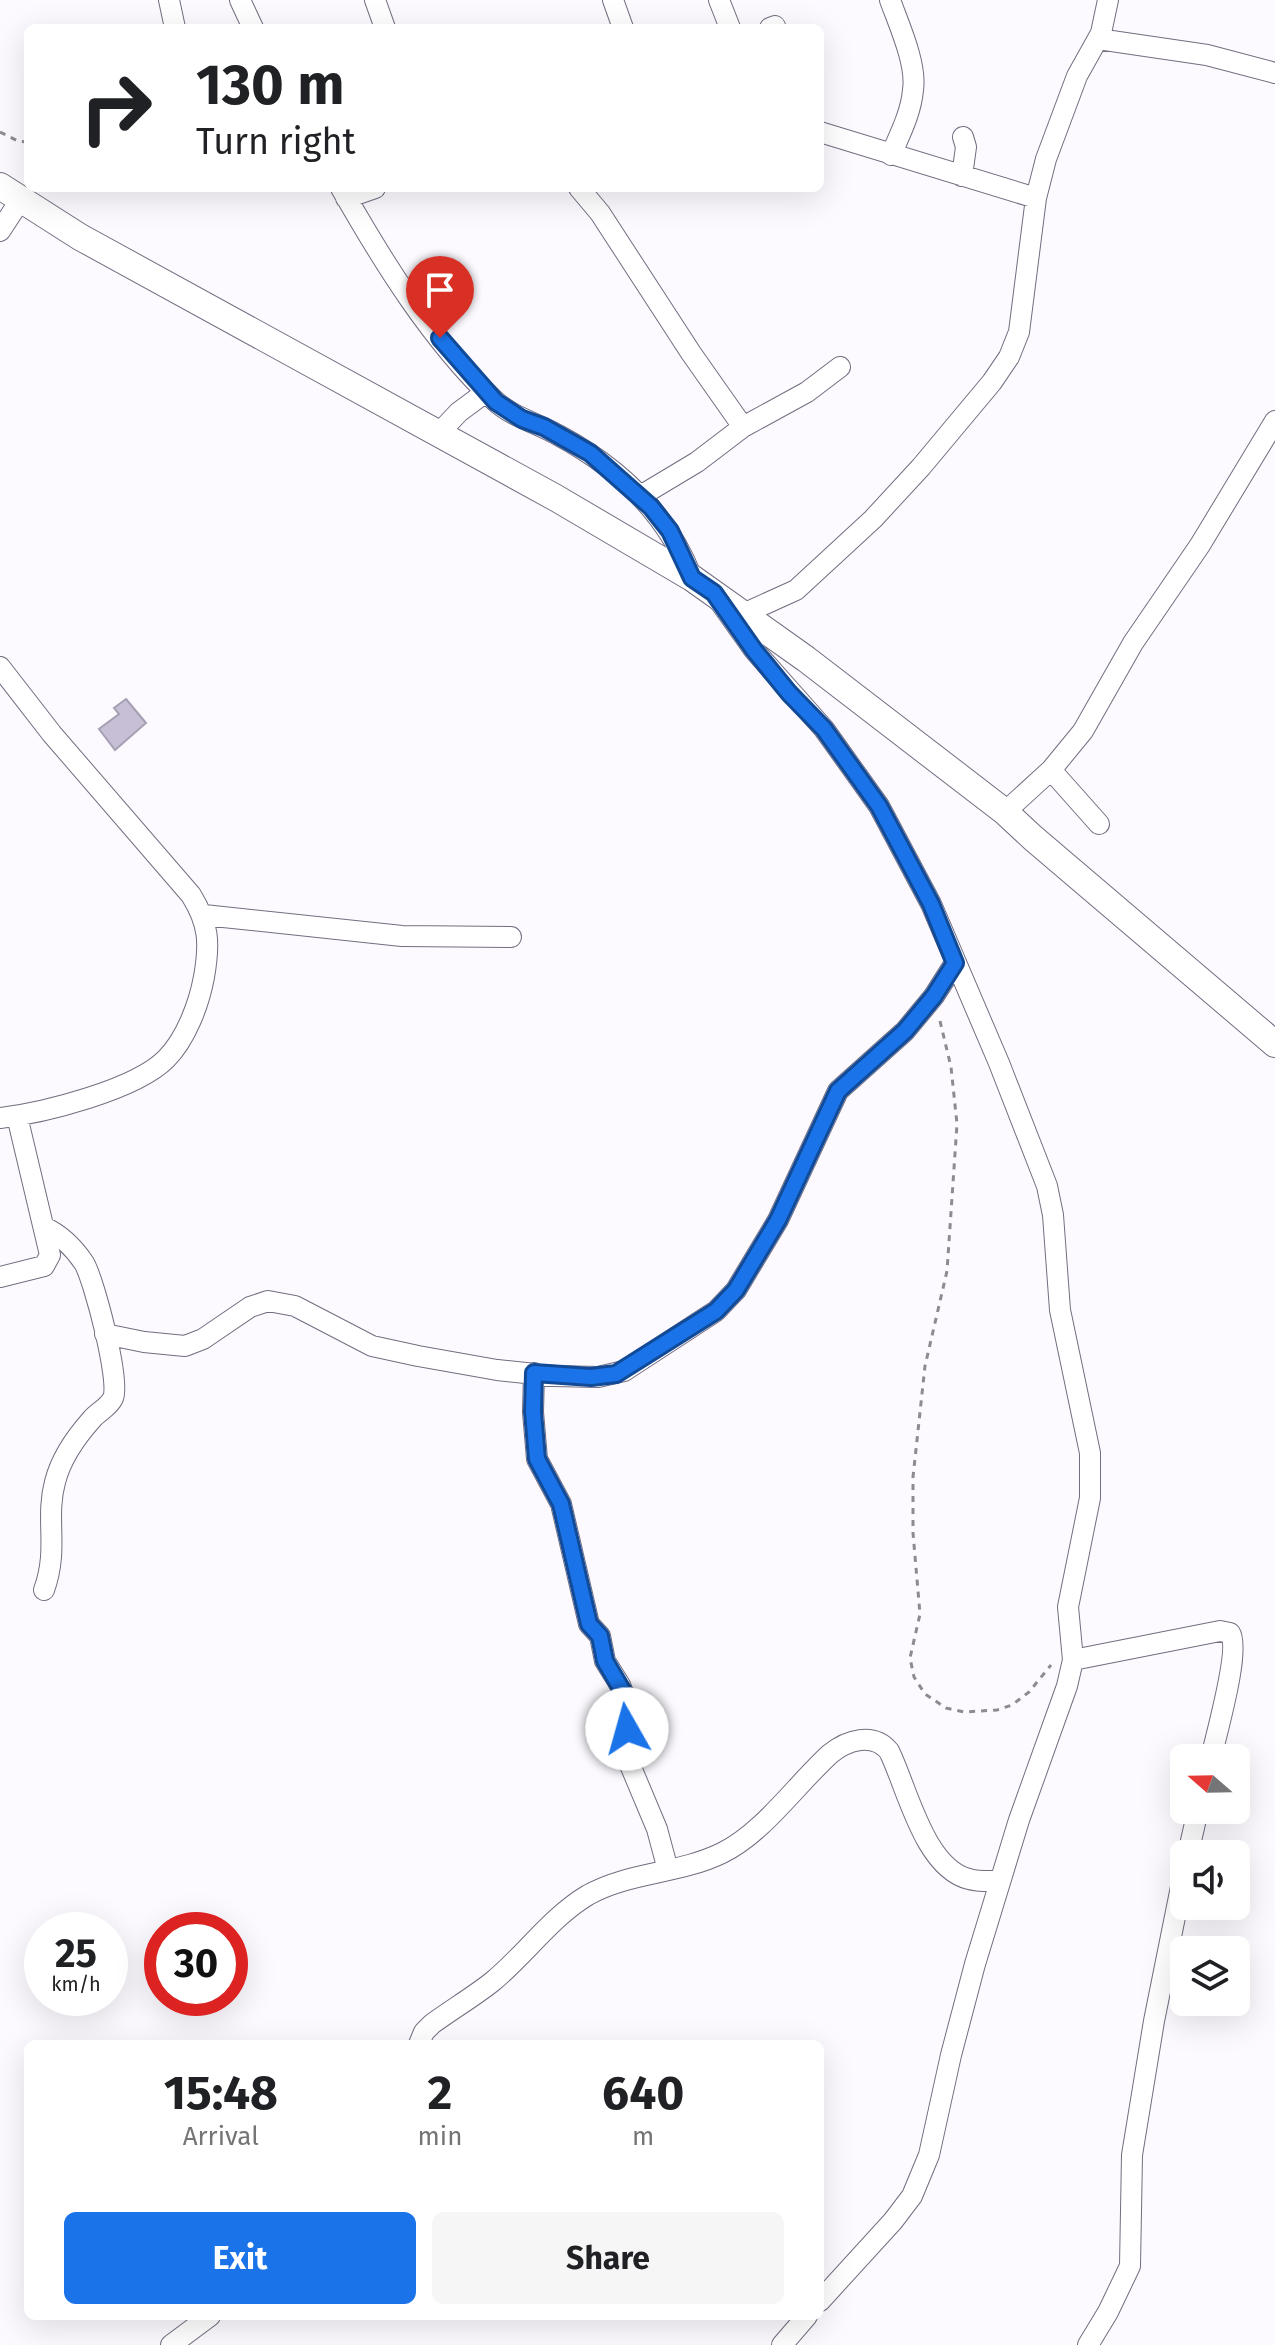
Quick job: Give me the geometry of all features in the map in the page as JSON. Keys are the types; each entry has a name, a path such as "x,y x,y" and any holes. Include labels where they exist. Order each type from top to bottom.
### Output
{"street":[{"path":"169,0 174,24"},
{"path":"240,0 251,24"},
{"path":"375,0 384,24"},
{"path":"613,0 622,24"},
{"path":"719,0 728,24"},
{"path":"890,0 908,51 914,88 906,122 891,155"},
{"path":"743,614 796,590 838,553 921,467 1009,357 1019,332 1036,198 1046,159 1077,76 1098,39 1108,0"},
{"path":"1098,39 1207,55 1275,73"},
{"path":"824,133 1036,198"},
{"path":"962,176 966,147 963,137"},
{"path":"0,230 11,192 80,237 439,433 692,578 1005,812 1275,1044"},
{"path":"582,192 600,213 743,427"},
{"path":"344,193 410,297 471,376 496,402 522,419 544,427 590,453 642,495 670,531 692,578"},
{"path":"642,495 697,462 743,427 807,392 840,367"},
{"path":"439,433 459,412 486,392"},
{"path":"1005,812 1051,770 1083,731 1133,643 1200,545 1275,421"},
{"path":"714,593 754,650 824,729 879,806 931,904 1047,1186 1053,1215 1060,1310 1090,1453 1090,1498 1068,1607 1073,1660 1063,1698 1000,1881 951,2055 933,2142 912,2196 824,2297"},
{"path":"0,667 52,734 191,895 204,915 208,958 190,1020 168,1057 136,1079 118,1087 76,1101 8,1117 50,1250 46,1264 0,1277"},
{"path":"1051,770 1099,824"},
{"path":"204,915 402,936 511,937"},
{"path":"105,1334 185,1346 203,1339 250,1307 268,1301 295,1306 372,1346 497,1370 591,1377 616,1374 716,1311 736,1290 778,1220 838,1091 905,1031 934,996 955,963"},
{"path":"44,1227 67,1242 83,1261 97,1295 116,1382 110,1404 93,1418 72,1443 57,1474 51,1501 52,1559 44,1590"},
{"path":"534,1373 537,1459 561,1504 589,1624 600,1637 605,1661 627,1703 628,1760 657,1829 668,1870"},
{"path":"1073,1660 1220,1631 1230,1633 1234,1640 1232,1665 1214,1744"},
{"path":"421,2040 432,2024 492,1982 588,1895 621,1882 710,1859 737,1844 837,1748 861,1739 881,1743 889,1751 917,1822 941,1860 968,1879 1000,1881"},
{"path":"1088,2345 1130,2266 1132,2155 1174,1920"},
{"path":"171,2345 205,2320"},
{"path":"782,2345 804,2320"}],"path":[{"path":"0,132 24,142"},
{"path":"934,996 951,1067 957,1124 947,1271 930,1336 913,1477 913,1533 920,1614 910,1658 914,1677 925,1694 946,1708 964,1712 1012,1705 1029,1692 1057,1660 1073,1660"}],"building":[{"path":"126,699 146,723 115,750 99,729 119,714 114,708"}],"route":[{"path":"440,338 496,402 522,419 544,427 590,453 642,495 670,531 692,578 714,593 754,650 824,729 879,806 931,904 955,963 919,1016 838,1091 778,1220 736,1290 716,1311 616,1374 591,1377 534,1373 537,1459 561,1504 589,1624 600,1636 605,1661 625,1695 629,1715 627,1729"}]}
